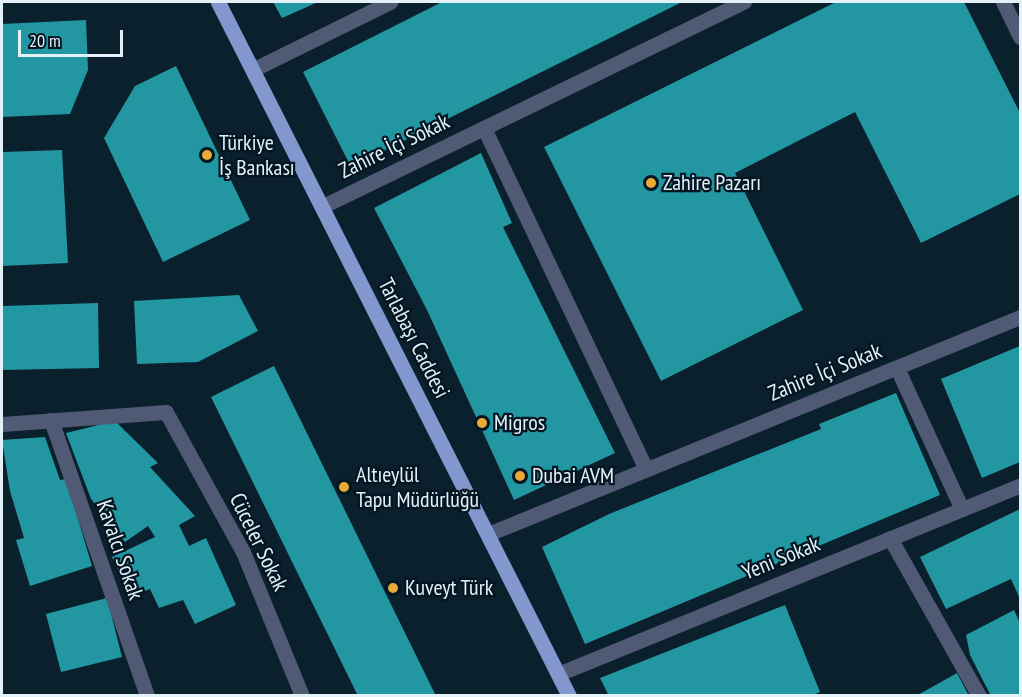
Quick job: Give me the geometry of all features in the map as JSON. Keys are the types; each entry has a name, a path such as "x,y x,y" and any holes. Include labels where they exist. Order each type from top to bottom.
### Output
{"main road":[{"name":"Tarlabaşı Caddesi","path":"218,2 254,69 568,696"}],"street":[{"path":"254,69 390,2"},
{"name":"Zahire İçi Sokak","path":"323,206 484,128 724,6 744,2"},
{"path":"1003,2 1020,37"},
{"name":"Zahire İçi Sokak","path":"484,128 646,469"},
{"name":"Zahire İçi Sokak","path":"488,534 1020,317"},
{"path":"897,368 962,509"},
{"name":"Cüceler Sokak","path":"51,420 166,411 243,552 302,696"},
{"path":"2,424 51,420"},
{"name":"Kavalcı Sokak","path":"51,420 147,696"},
{"name":"Yeni Sokak","path":"558,674 1020,485"},
{"path":"890,538 979,696"}],"building":[{"path":"273,2 318,2 282,18"},
{"path":"442,2 682,2 351,167 303,72"},
{"name":"Zahire Pazarı","path":"836,2 964,2 1020,113 1020,194 921,243 855,112 735,173 803,310 661,381 544,147"},
{"path":"86,20 88,70 70,114 2,117 2,24"},
{"path":"176,66 250,220 163,262 104,138 135,86"},
{"path":"62,150 68,263 2,266 2,152"},
{"path":"481,153 512,223 503,227 615,453 514,500 427,310 374,208"},
{"path":"239,295 258,331 198,362 137,364 134,301"},
{"path":"98,303 99,368 2,370 2,306"},
{"path":"1020,346 1020,462 982,478 941,379"},
{"path":"274,366 436,696 358,696 211,397"},
{"path":"896,393 940,495 585,644 542,547 609,514 821,429 819,424"},
{"path":"115,421 158,463 150,467 195,516 179,525 189,546 206,538 236,605 195,624 183,600 159,608 150,589 137,594 128,574 122,578 112,557 155,537 148,526 125,542 91,499 66,433"},
{"path":"45,437 60,480 66,479 92,566 30,586 16,540 24,538 10,491 2,440"},
{"path":"1020,509 1020,599 1011,579 946,609 920,557"},
{"path":"107,598 122,657 61,672 46,614"},
{"path":"785,605 820,692 811,696 609,696 600,678"},
{"path":"1014,610 1020,623 1020,696 991,696 970,655 966,635"},
{"path":"957,673 969,696 916,696"}],"place":[{"name":"Türkiye İş Bankası","path":"207,155"},
{"name":"Zahire Pazarı","path":"651,183"},
{"name":"Migros","path":"482,423"},
{"name":"Dubai AVM","path":"520,476"},
{"name":"Altıeylül Tapu Müdürlüğü","path":"344,487"},
{"name":"Kuveyt Türk","path":"393,588"}]}
